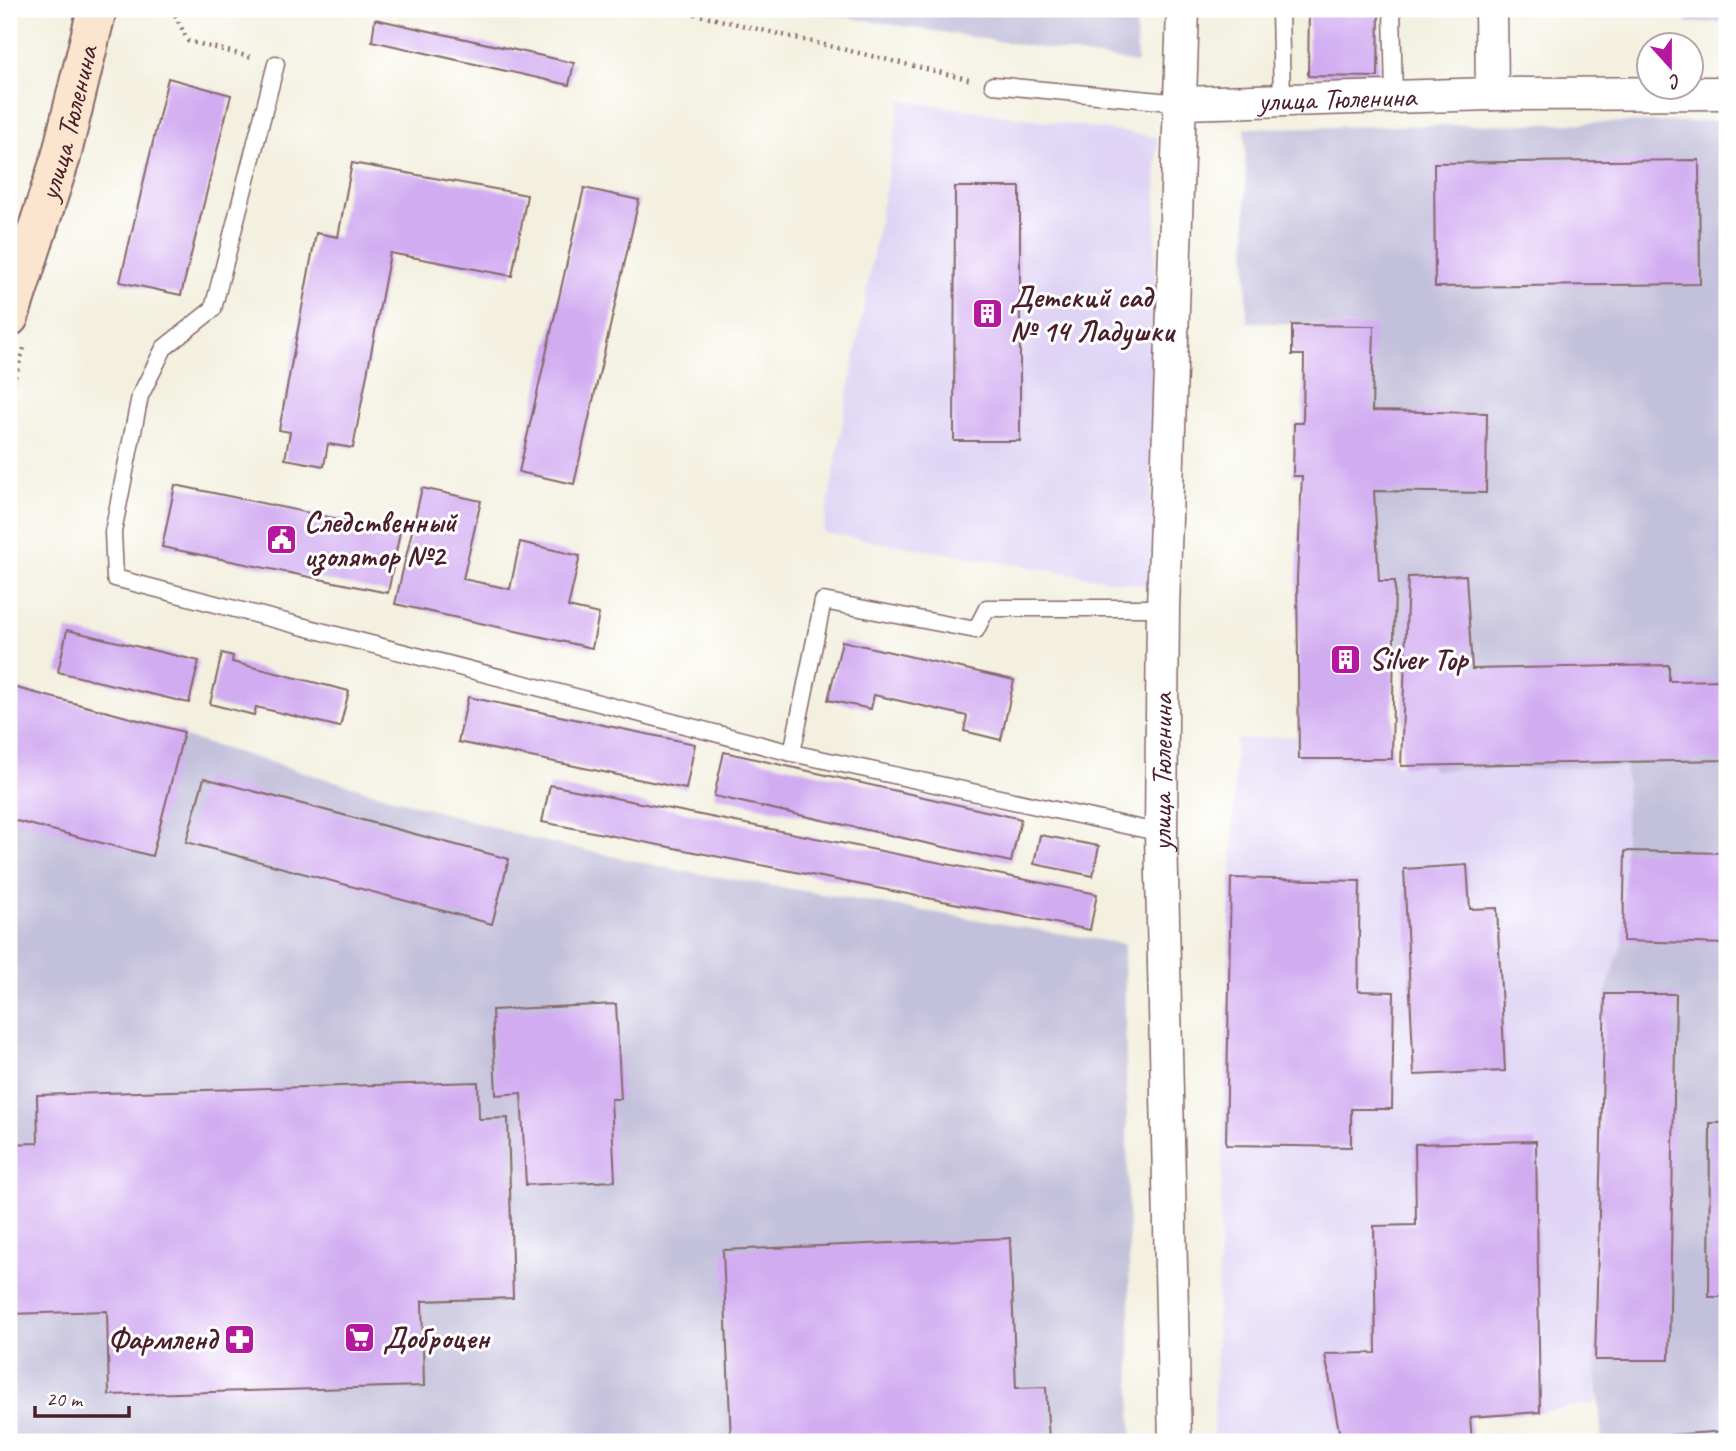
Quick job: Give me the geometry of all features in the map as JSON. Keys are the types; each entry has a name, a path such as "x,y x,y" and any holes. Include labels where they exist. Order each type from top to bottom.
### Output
{"street":[{"name":"улица Тюленина","path":"9,317 61,157 97,9"},
{"name":"улица Тюленина","path":"1175,1442 1161,833 1163,608 1183,9"},
{"path":"1491,9 1492,94"},
{"name":"улица Тюленина","path":"1181,103 1492,94 1727,93"}],"lane":[{"path":"1280,9 1282,100"},
{"path":"1392,9 1394,98"},
{"path":"276,64 213,309 164,348 140,396 113,532 115,578 792,753 1161,833"},
{"path":"993,85 1181,103"},
{"path":"792,753 823,601 976,630 987,608 1163,608"}],"path":[{"path":"172,9 188,41 276,64"},
{"path":"674,9 993,85"}],"shaded area":[{"path":"794,9 1136,9 1137,63"},
{"path":"1687,9 1723,9 1723,22 1687,23"},
{"path":"901,100 1157,137 1151,587 823,533"},
{"path":"1727,121 1727,1442 1602,1442 1595,1360 1605,994 1623,941 1626,767 1432,770 1379,581 1374,491 1486,493 1487,413 1372,411 1373,326 1247,322 1245,128"},
{"path":"9,686 537,840 677,870 1124,944 1132,1442 9,1442"},
{"path":"1298,736 1299,759 1392,759 1401,766 1626,767 1623,941 1605,994 1595,1360 1597,1403 1540,1412 1341,1426 1341,1442 1213,1442 1236,739"}],"building":[{"path":"1309,9 1379,9 1378,77 1308,76"},
{"path":"375,19 574,63 569,85 372,41"},
{"path":"168,78 231,95 181,295 120,282"},
{"path":"1699,160 1700,284 1435,287 1434,163"},
{"path":"352,163 527,195 512,276 390,253 353,448 328,444 324,466 285,459 290,432 279,430 316,233 338,237"},
{"name":"Детский сад № 14 Ладушки","path":"955,187 1020,187 1020,441 954,441"},
{"path":"584,188 639,200 574,484 519,472"},
{"path":"1292,325 1374,326 1372,411 1487,413 1486,493 1374,491 1379,581 1395,581 1392,759 1299,759 1297,578 1302,476 1293,476 1294,423 1303,423 1304,355 1292,355"},
{"name":"Следственный изолятор №2","path":"175,485 400,532 388,593 162,547"},
{"path":"422,488 481,501 463,579 510,589 520,542 580,556 568,607 599,614 592,648 395,604"},
{"path":"1466,575 1472,669 1669,665 1669,681 1727,680 1727,760 1401,766 1408,577"},
{"path":"67,630 199,661 189,703 58,672"},
{"path":"842,641 1014,680 1001,740 964,731 967,716 874,695 871,709 828,700"},
{"path":"222,653 233,656 232,662 349,691 340,727 256,707 254,715 210,704"},
{"path":"9,686 184,732 152,856 9,819"},
{"path":"468,697 695,744 686,789 458,742"},
{"path":"724,752 1021,819 1011,862 714,796"},
{"path":"204,778 509,859 492,924 186,842"},
{"path":"550,785 1097,894 1090,930 542,822"},
{"path":"1040,835 1099,846 1093,876 1034,864"},
{"path":"1625,851 1727,853 1727,944 1623,941"},
{"path":"1467,865 1470,909 1497,908 1505,1071 1414,1075 1404,869"},
{"path":"1231,878 1360,881 1358,991 1394,992 1392,1109 1351,1109 1351,1147 1226,1145"},
{"path":"1605,994 1676,994 1669,1360 1595,1360"},
{"path":"616,1004 621,1099 611,1099 615,1181 526,1185 521,1093 496,1095 492,1010"},
{"path":"478,1082 479,1119 508,1118 513,1298 422,1301 424,1386 109,1395 107,1311 9,1314 9,1144 38,1143 37,1095"},
{"path":"1710,1123 1727,1123 1727,1297 1709,1297"},
{"path":"1536,1141 1540,1412 1470,1417 1472,1442 1341,1442 1325,1354 1376,1353 1374,1226 1416,1225 1415,1144"},
{"path":"1010,1238 1016,1388 1046,1387 1049,1442 731,1442 723,1250"},
{"path":"1727,1431 1727,1442 1670,1442 1669,1435"}],"place":[{"name":"Детский сад № 14 Ладушки","path":"987,314"},
{"name":"Следственный изолятор №2","path":"281,539"},
{"name":"Silver Top","path":"1346,659"},
{"name":"Доброцен","path":"360,1338"},
{"name":"Фармленд","path":"240,1339"}]}
